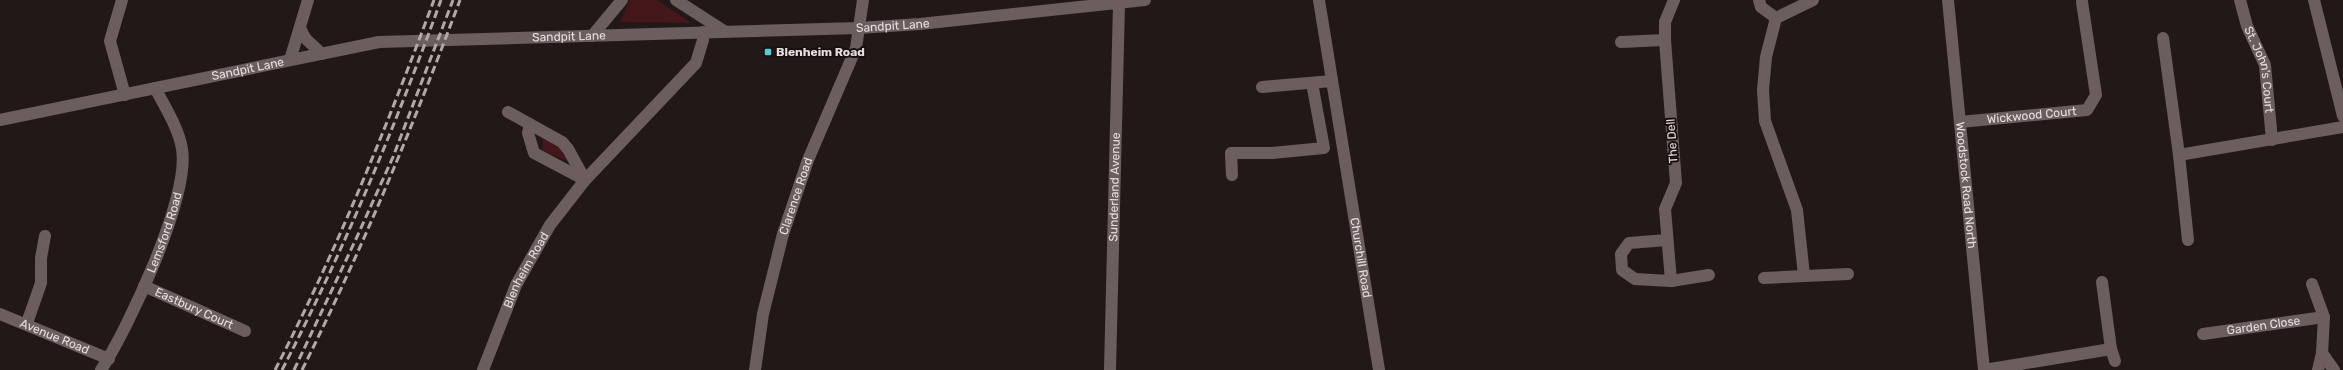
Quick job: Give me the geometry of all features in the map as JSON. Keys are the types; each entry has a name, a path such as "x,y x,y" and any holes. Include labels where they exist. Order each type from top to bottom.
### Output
{"street":[{"path":"122,0 110,41 125,95"},
{"path":"290,60 308,0"},
{"path":"592,36 622,0"},
{"path":"676,0 724,31"},
{"name":"Clarence Road","path":"755,370 763,314 783,234 808,160 856,48 862,0"},
{"name":"Sandpit Lane","path":"0,120 290,60 397,41 858,28 1119,4 1145,0"},
{"name":"Churchill Road","path":"1319,0 1379,370"},
{"name":"The Dell","path":"1672,281 1665,210 1676,183 1665,40 1665,22 1674,0"},
{"path":"1759,0 1762,7 1776,18"},
{"path":"1804,275 1797,210 1765,122 1763,90 1766,57 1776,18 1813,0"},
{"name":"Woodstock Road North","path":"1948,0 1984,370"},
{"name":"St. John's Court","path":"2240,0 2247,26 2265,65 2272,140"},
{"path":"2314,0 2343,116"},
{"name":"Wickwood Court","path":"1960,122 2087,110 2096,96 2082,2"},
{"name":"Sunderland Avenue","path":"1110,370 1119,4"},
{"path":"300,28 305,38 322,54"},
{"name":"Blenheim Road","path":"483,370 516,285 550,225 585,180 696,63 703,40 702,32"},
{"path":"2163,38 2179,155 2188,240"},
{"path":"1621,42 1665,40"},
{"path":"1262,87 1332,81"},
{"path":"1312,83 1324,148"},
{"name":"Lemsford Road","path":"101,370 109,358 144,286 176,202 182,166 182,149 175,130 155,88"},
{"path":"508,112 562,142 568,149 585,180"},
{"path":"530,124 528,133 534,153 585,180"},
{"path":"2179,155 2343,127"},
{"path":"1232,175 1231,153 1272,153 1342,145"},
{"path":"27,323 41,283 41,258 45,236"},
{"path":"1667,240 1629,243 1621,254 1622,270 1635,279 1672,281 1709,275"},
{"path":"1764,278 1848,274"},
{"path":"2102,282 2111,349 2115,361"},
{"path":"2312,284 2324,316 2322,353 2318,370"},
{"name":"Eastbury Court","path":"144,286 245,331"},
{"name":"Avenue Road","path":"0,314 27,323 109,358"},
{"name":"Garden Close","path":"2203,334 2324,316"},
{"path":"1984,370 2111,349"},
{"path":"2322,353 2334,370"}],"shaded area":[{"path":"630,0 657,0 691,23 620,22"},
{"path":"543,139 558,143 564,147 568,161 542,151"}],"railway":[{"path":"275,370 298,325 360,187 434,0"},
{"path":"282,370 327,279 368,188 441,0"},
{"path":"294,370 393,157 453,0"},
{"path":"302,370 324,325 386,187 460,0"}],"place":[{"name":"Blenheim Road","path":"768,52"}]}
